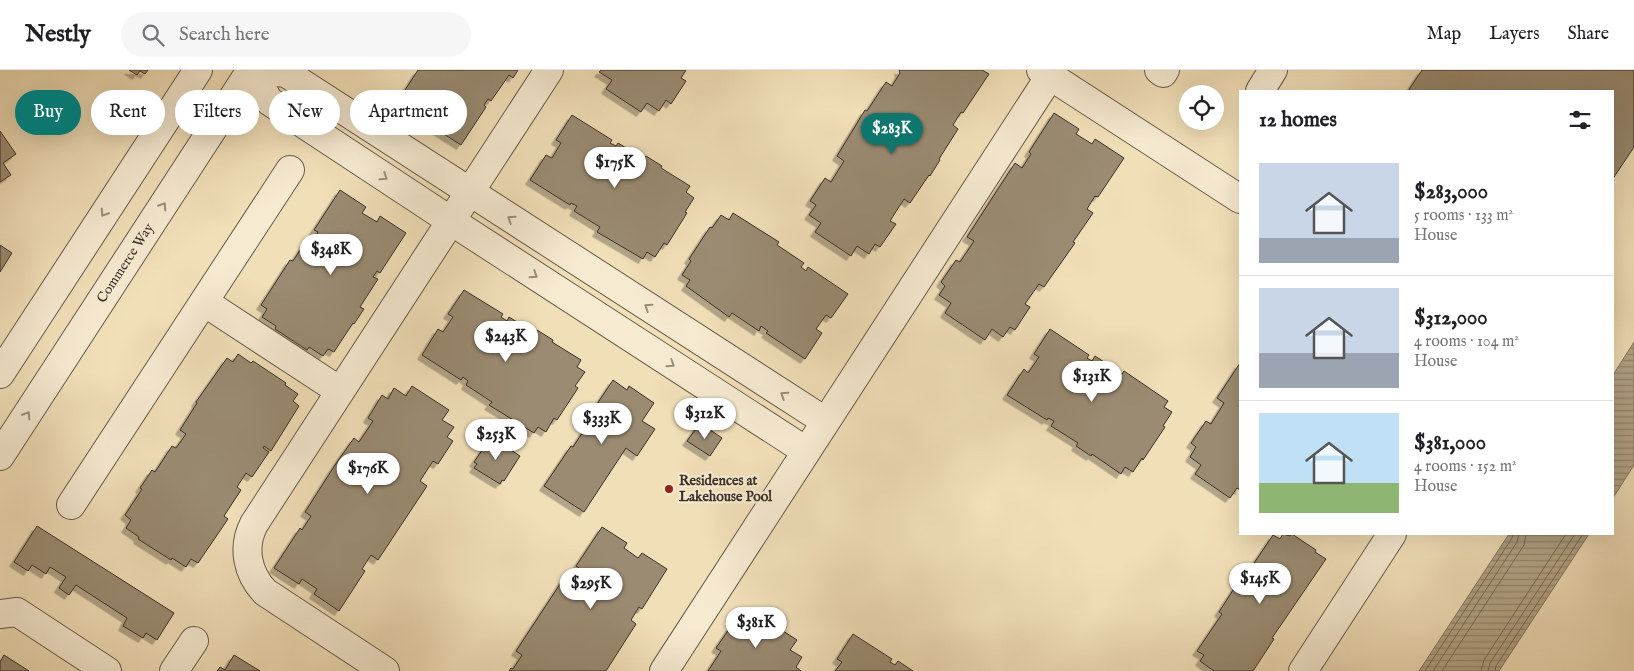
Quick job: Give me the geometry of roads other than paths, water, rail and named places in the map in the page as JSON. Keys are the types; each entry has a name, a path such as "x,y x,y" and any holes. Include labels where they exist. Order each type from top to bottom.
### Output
{"street":[{"path":"0,374 198,70"},
{"path":"252,70 286,73 825,422"},
{"path":"252,70 269,101 451,222 806,451"},
{"name":"Commerce Way","path":"0,456 252,70"},
{"path":"385,671 265,592 253,576 247,556 248,540 254,524 549,70"},
{"path":"1159,70 1163,73 1165,70"},
{"path":"1261,90 1273,70"},
{"path":"664,671 825,422 1046,73 1239,198"},
{"path":"71,505 290,170"},
{"path":"204,302 340,391"},
{"path":"1303,671 1391,535"},
{"path":"0,614 17,612 107,671"},
{"path":"174,671 194,641"}],"water":[{"path":"1634,342 1634,465 1614,496 1614,373"},
{"path":"1508,535 1588,535 1499,671 1419,671"}],"place":[{"name":"Residences at Lakehouse Pool","path":"669,489"}]}
